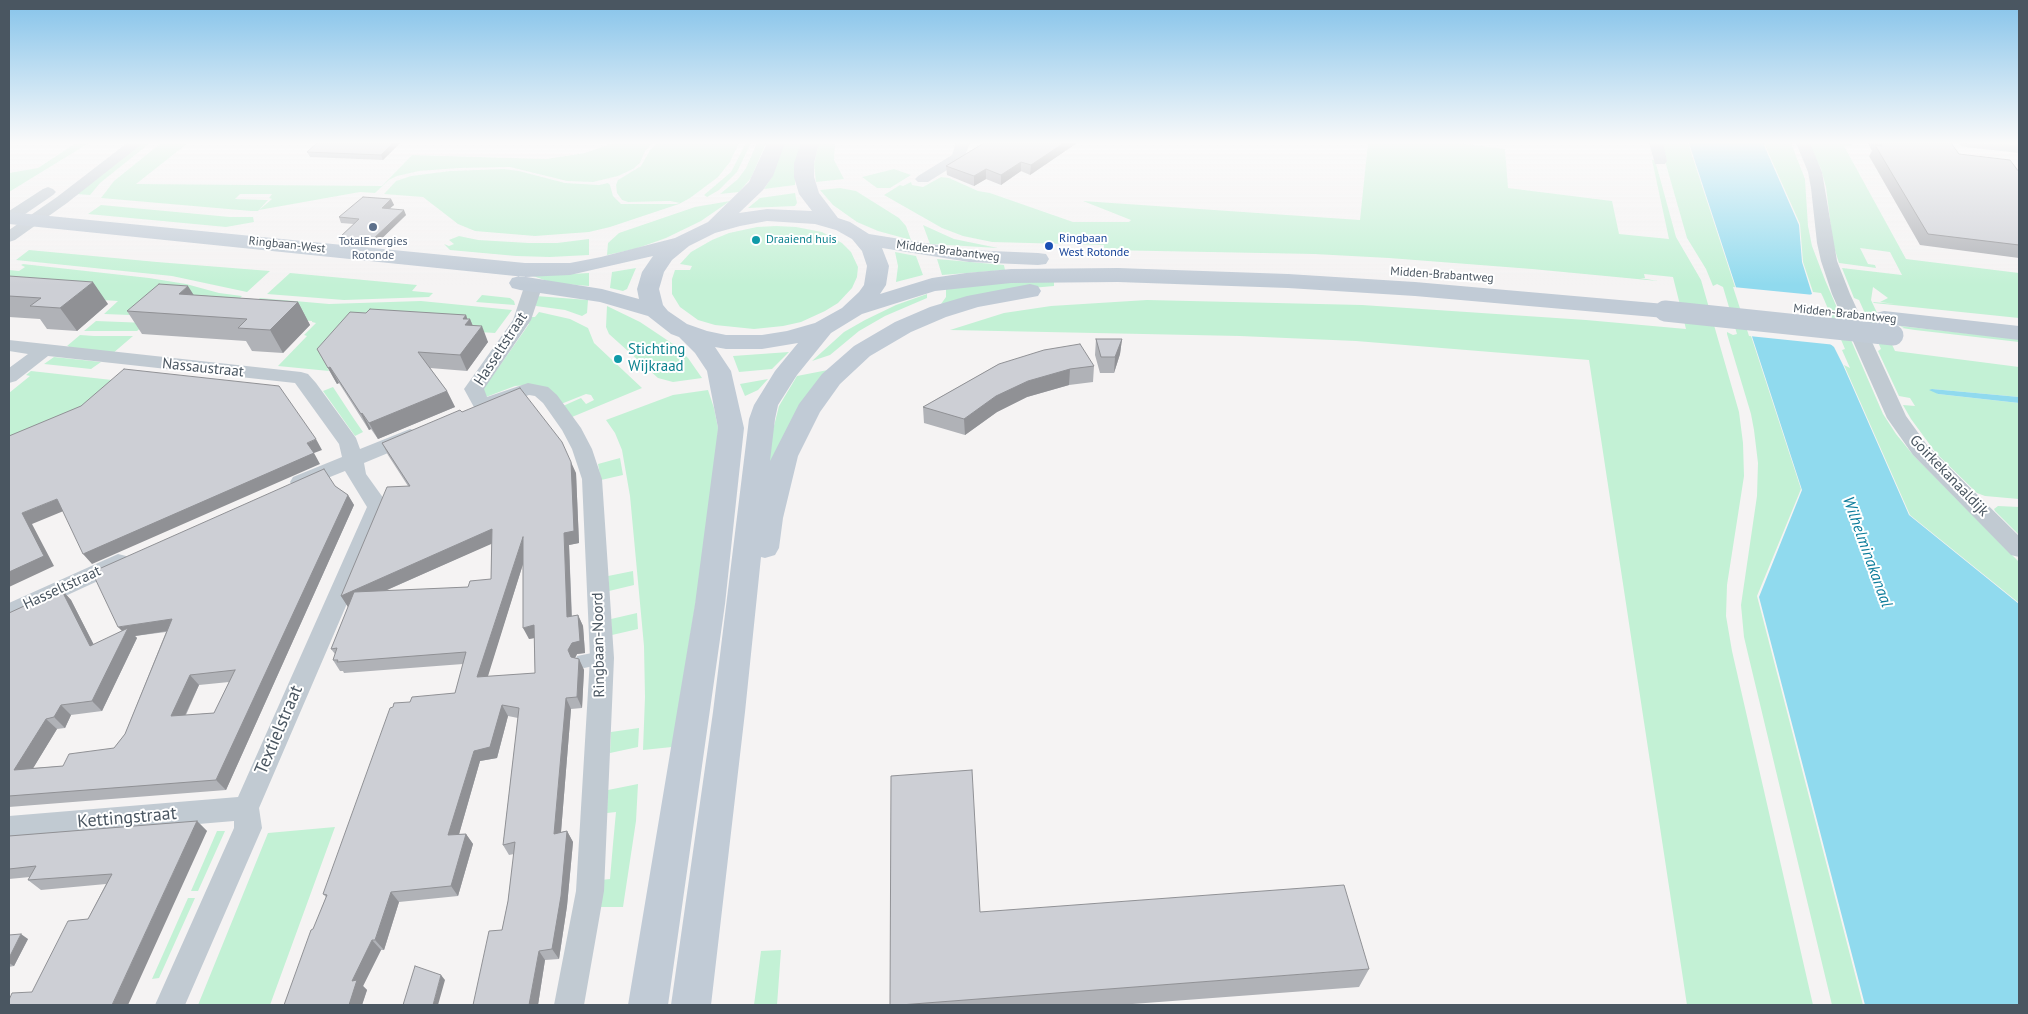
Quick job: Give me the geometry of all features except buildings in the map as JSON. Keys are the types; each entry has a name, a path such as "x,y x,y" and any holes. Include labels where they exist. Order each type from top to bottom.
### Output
{"main road":[{"path":"715,226 752,190"},
{"path":"808,190 830,222"},
{"path":"767,215 803,216 830,222 848,229 863,239 876,254 878,272 872,291 855,309 823,328 790,338 753,343 717,341 687,332 666,320 656,310 649,294 650,278 664,256 682,242 715,226 744,218 767,215"},
{"name":"Ringbaan-West","path":"9,227 33,220 525,270 570,269 682,242"},
{"name":"Ringbaan-West","path":"9,227 534,284 602,296 656,310"},
{"name":"Midden-Brabantweg","path":"863,239 969,256 1305,266 1500,279 1663,303"},
{"name":"Midden-Brabantweg","path":"855,309 932,285 966,280 1012,276 1166,277 1288,281 1663,303 1888,326 2019,332"},
{"name":"Midden-Brabantweg","path":"738,631 757,612 769,518 785,456 808,410 831,379 862,351 903,327 938,312 975,301 1052,288 1149,285 1166,277"},
{"name":"Midden-Brabantweg","path":"1888,326 2019,349"},
{"path":"691,1005 738,631 762,419 766,405 787,370 823,328"},
{"path":"648,1005 710,604 731,428 719,371 704,348 687,332"}],"street":[{"path":"9,227 57,190"},
{"path":"33,220 73,190"},
{"name":"Goirkekanaaldijk","path":"1819,190 1825,243 1829,261 1841,294 1898,418 1920,450 2019,549"},
{"name":"Hasseltstraat","path":"472,409 474,389 522,320 534,284"},
{"name":"Nassaustraat","path":"9,346 300,378 310,387 349,443 353,460"},
{"path":"9,377 44,350"},
{"name":"Ringbaan-Noord","path":"472,409 528,389 541,391 550,399 571,428 582,450 592,479 593,660 590,891 570,1005"},
{"path":"283,490 426,429"},
{"name":"Textielstraat","path":"170,1005 248,828 246,808 378,506 356,475 353,460"},
{"name":"Hasseltstraat","path":"9,613 138,554"},
{"name":"Kettingstraat","path":"9,828 246,808"}],"green space":[{"path":"81,190 94,190 90,195 76,194"},
{"path":"107,190 378,190 375,193 360,192 259,210 272,199 269,198 272,194 240,194 235,199 268,200 258,211 101,198"},
{"path":"387,190 611,190 613,196 621,204 680,203 670,201 628,202 622,200 617,190 700,190 679,204 610,227 589,232 535,236 475,231 458,224 423,197 384,194"},
{"path":"709,190 718,190 707,197 704,195"},
{"path":"724,190 740,190 739,192 720,194"},
{"path":"820,190 856,191 899,218 906,226 911,240 878,231 857,222 833,205"},
{"path":"891,190 976,190 990,193 1073,222 1129,222 1131,220 1083,201 1360,220 1363,190 1527,190 1612,201 1619,234 1669,239 1659,190 1663,190 1676,237 1701,280 1739,412 1743,443 1744,476 1727,585 1726,616 1732,651 1813,1005 1687,1005 1589,360 1356,341 1240,336 950,330 1004,313 1051,306 1147,300 1362,305 1586,320 1686,329 1673,277 1644,274 1645,278 1640,278 1658,281 1389,258 1314,254 1104,250 1104,245 992,242 963,236 942,228 884,195"},
{"path":"1673,190 1703,190 1801,489 1757,596 1863,1005 1832,1005 1744,637 1741,605 1757,496 1758,463 1754,430 1727,334 1727,332 1733,335 1737,334 1723,287 1717,284 1713,286 1706,269 1687,238"},
{"path":"1785,190 1806,190 1808,226 1812,246 1883,414 1914,456 2019,562 2019,603 1910,515 1844,365 1850,368 1842,350 1845,349 1823,297 1821,293 1813,292 1803,262 1800,224"},
{"path":"1826,190 1868,190 1906,259 2019,273 2019,318 1874,303 1895,304 1880,302 1888,298 1873,287 1871,300 1895,351 2019,367 2019,397 1932,389 1938,394 2019,403 2019,499 1985,496 1977,493 1936,453 1903,405 1915,406 1910,398 1899,396 1878,351 1881,349 1878,342 1859,300 1854,298 1842,268 1902,275 1890,252 1860,248 1868,264 1875,265 1876,268 1839,263 1833,244"},
{"path":"795,193 797,203 795,206 748,208 760,198"},
{"path":"730,201 701,221 666,238 635,249 607,255 608,243 619,233 695,207"},
{"path":"101,205 230,217 253,217 254,222 226,227 88,214"},
{"path":"923,225 954,239 998,248 930,244"},
{"path":"757,227 796,227 822,232 842,243 851,252 858,267 857,277 852,288 838,303 801,322 754,329 715,325 698,320 680,307 672,294 672,279 675,270 690,270 692,266 680,264 691,252 729,233"},
{"path":"459,236 478,240 529,243 557,243 589,239 589,255 516,256 450,250 444,244 449,246 454,244 449,240"},
{"path":"29,250 270,271 247,292 172,276 16,260"},
{"path":"895,252 916,256 923,275 896,282 898,266"},
{"path":"937,259 1004,265 1005,270 942,275"},
{"path":"21,265 186,284 219,293 242,296 233,305 250,307 260,298 329,304 421,301 512,310 495,333 417,328 326,365 329,371 278,366 307,336 304,335 316,323 312,321 213,314 156,316 104,314 118,301 9,294 9,270 19,271 25,267"},
{"path":"636,268 627,289 623,291 610,288 612,272"},
{"path":"290,273 417,285 412,291 433,293 429,297 344,300 267,294"},
{"path":"589,273 589,286 553,283 533,276"},
{"path":"1054,281 1054,286 1020,289 941,304 946,297 946,289 986,283"},
{"path":"927,294 927,298 885,316 859,331 830,355 812,361 844,332 896,305"},
{"path":"482,295 510,298 514,301 515,305 476,302"},
{"path":"536,296 588,300 587,313 582,316 565,310 536,306"},
{"path":"607,306 640,322 673,344 688,358 702,378 673,382 658,378 609,334 606,327"},
{"path":"539,312 570,319 588,328 594,343 642,388 572,417 563,406 581,398 586,404 594,400 591,395 586,394 561,404 527,385 515,386 486,397 481,384 489,381 529,324 524,323 528,317 535,317"},
{"path":"96,321 147,323 137,331 84,331"},
{"path":"1900,326 2019,339 2019,342 1915,330"},
{"path":"80,335 133,336 112,354 66,349"},
{"path":"789,352 772,369 739,372 733,356"},
{"path":"54,357 101,362 91,369 44,364"},
{"path":"833,369 767,490 770,442 779,406 797,376"},
{"path":"31,371 112,380 84,409 9,442 9,393 30,376 26,375"},
{"path":"768,379 758,390 745,396 740,384"},
{"path":"333,387 363,432 355,436 323,391"},
{"path":"708,390 718,428 716,479 672,747 643,750 644,646 630,496 622,450 615,433 606,420 673,395"},
{"path":"620,458 623,475 601,480 598,464"},
{"path":"1998,506 2019,507 2019,535 1995,511 1994,509"},
{"path":"633,571 634,585 609,591 608,576"},
{"path":"637,613 638,629 612,635 611,619"},
{"path":"639,728 638,747 610,753 611,732"},
{"path":"638,784 636,821 623,907 597,907 601,880 610,879 616,812 607,813 608,790"},
{"path":"335,827 270,1005 198,1005 268,833"},
{"path":"217,831 225,831 198,891 191,891"},
{"path":"188,898 195,898 159,978 152,979"},
{"path":"781,950 777,1005 754,1005 761,951"}],"water":[{"name":"Wilhelminakanaal","path":"1704,190 1784,190 1799,225 1802,262 1812,294 1810,295 1829,343 1834,347 1843,365 1909,515 2019,604 2019,1005 1865,1005 1759,597 1802,490"},
{"path":"1929,390 2019,397 2019,403 1938,394"}],"pier":[{"path":"1733,287 1814,295 1831,342 1836,345 1749,336"}],"place":[{"name":"TotalEnergies Rotonde","path":"373,227"},
{"name":"Draaiend huis","path":"756,240"},
{"name":"Ringbaan West Rotonde","path":"1049,246"},
{"name":"Stichting Wijkraad","path":"618,359"}]}
